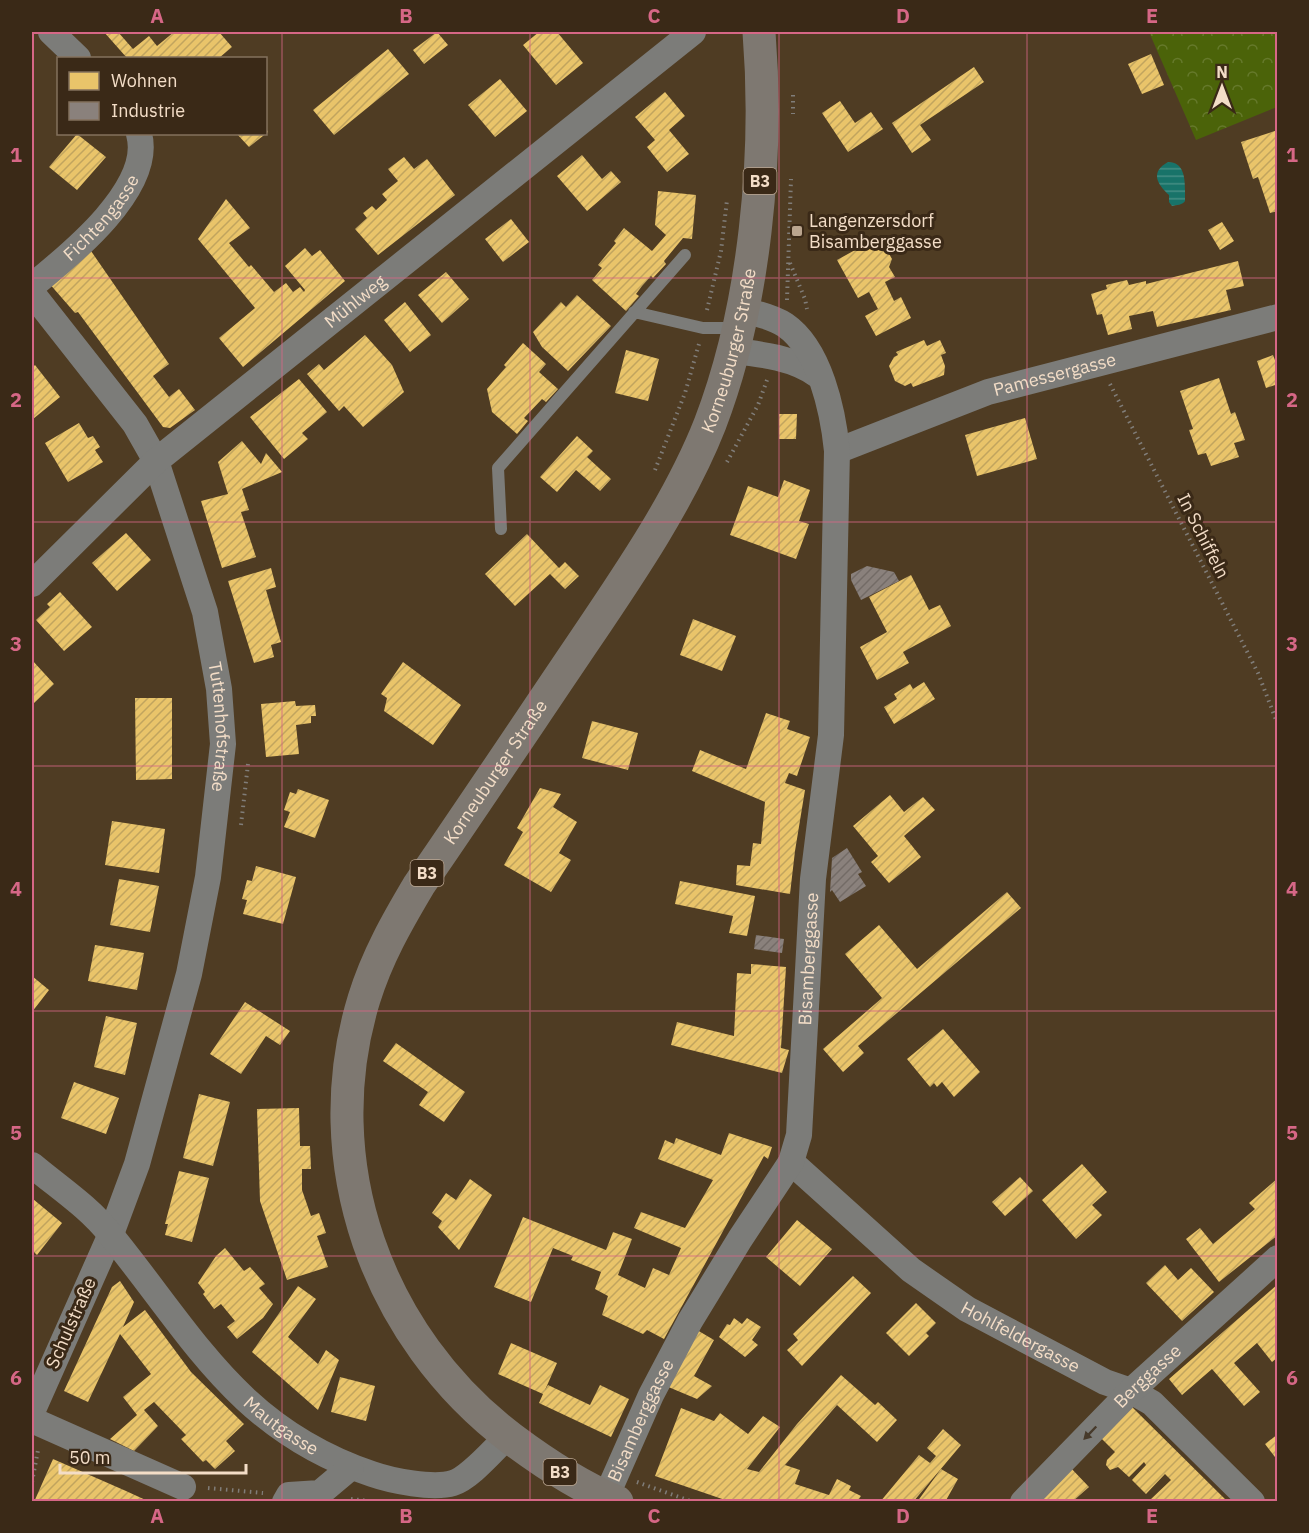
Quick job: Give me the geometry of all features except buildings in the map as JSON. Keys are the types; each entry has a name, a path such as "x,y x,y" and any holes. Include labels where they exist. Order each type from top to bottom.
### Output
{"main road":[{"name":"Korneuburger Straße","path":"613,1491 567,1477 508,1436 474,1407 427,1354 396,1305 368,1242 353,1188 348,1133 348,1084 358,1024 371,981 393,928 602,615 670,503 694,460 709,425 722,391 737,330 752,249 761,163 762,104 759,32"}],"street":[{"path":"51,32 77,57"},
{"name":"Mühlweg","path":"32,584 156,461 693,32"},
{"name":"Fichtengasse","path":"32,286 93,234 108,214 134,177 141,158 139,135"},
{"name":"Tuttenhofstraße","path":"32,293 135,424 156,461 206,612 219,689 223,744 208,877 189,974 137,1164 111,1234"},
{"name":"Pamessergasse","path":"837,450 988,392 1278,317"},
{"name":"Bisamberggasse","path":"613,1491 651,1395 690,1321 791,1162 799,1135 813,879 831,735 837,450 834,419 814,360 794,332 783,323 737,330"},
{"path":"737,330 775,357 799,364 819,376"},
{"name":"Hohlfeldergasse","path":"791,1162 911,1270 968,1309 1105,1382 1131,1391 1152,1403 1252,1502"},
{"name":"Mautgasse","path":"32,1165 93,1215 111,1234 203,1356 225,1381 271,1422 300,1442 351,1467 393,1481 432,1484 453,1483 468,1473 508,1436"},
{"name":"Schulstraße","path":"32,1412 111,1234"},
{"name":"Berggasse","path":"1023,1502 1131,1391 1278,1258"},
{"path":"32,1420 183,1486"},
{"path":"287,1498 320,1493 351,1467"}],"lane":[{"path":"501,529 498,468 685,255"},
{"path":"634,312 703,328 737,330"}],"path":[{"path":"783,323 790,262"},
{"path":"723,471 758,405 775,357"},
{"name":"In Schiffeln","path":"1099,362 1258,673 1278,725"},
{"path":"183,1486 287,1498"},
{"path":"613,1491 693,1502"}],"green space":[{"path":"1149,32 1277,32 1277,107 1196,140"}],"water":[{"path":"1168,162 1180,168 1185,181 1185,201 1172,206 1169,202 1169,195 1161,187 1157,178 1159,170"}],"place":[{"name":"Langenzersdorf Bisamberggasse","path":"797,231"}]}
